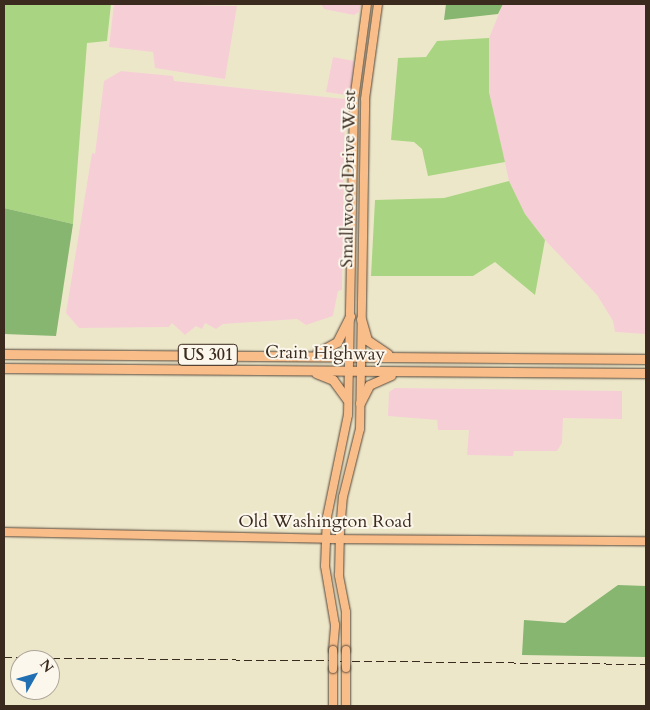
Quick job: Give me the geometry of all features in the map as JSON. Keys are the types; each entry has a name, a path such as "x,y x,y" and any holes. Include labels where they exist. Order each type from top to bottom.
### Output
{"highway":[{"path":"311,356 337,342 350,316"},
{"path":"361,319 367,340 393,356"},
{"name":"Crain Highway","path":"4,354 646,359"},
{"name":"Crain Highway","path":"4,368 197,372 296,369 400,372 646,374"},
{"path":"296,369 333,380 346,399"},
{"path":"360,403 372,384 400,372"}],"main road":[{"name":"Smallwood Drive West","path":"333,706 334,625 327,585 326,539 331,485 345,437 350,316 354,100 367,4"},
{"name":"Smallwood Drive West","path":"346,706 346,612 339,575 340,538 343,497 360,429 365,99 378,4"},
{"name":"Old Washington Road","path":"4,532 326,539 646,541"}],"shaded area":[{"path":"114,4 237,6 225,79 155,68 153,52 109,47"},
{"path":"321,4 361,4 359,12 354,15 324,9"},
{"path":"503,4 646,4 646,334 615,332 613,321 597,295 545,240 525,214 509,181 489,92 489,38"},
{"path":"333,57 354,61 351,93 346,95 326,92"},
{"path":"121,71 173,76 174,81 345,99 342,290 338,291 333,316 306,325 297,319 223,324 216,329 205,323 202,329 196,326 185,335 172,323 169,327 79,328 66,313 92,153 95,154 104,81"},
{"path":"395,388 622,391 622,419 563,418 562,443 557,451 514,451 513,456 467,455 469,430 438,430 437,420 388,416 389,392"}],"green space":[{"path":"4,4 111,4 107,41 87,43 73,224 4,208"},
{"path":"446,4 503,4 498,14 444,20"},
{"path":"489,38 489,92 505,162 428,176 422,149 414,142 391,140 398,58 426,57 437,41"},
{"path":"509,181 525,214 545,240 535,295 495,262 473,276 371,276 375,200 444,198"},
{"path":"4,208 73,224 56,336 4,334"},
{"path":"618,585 646,586 646,657 522,655 524,620 565,623"}],"railway":[{"path":"4,657 646,664"}]}
